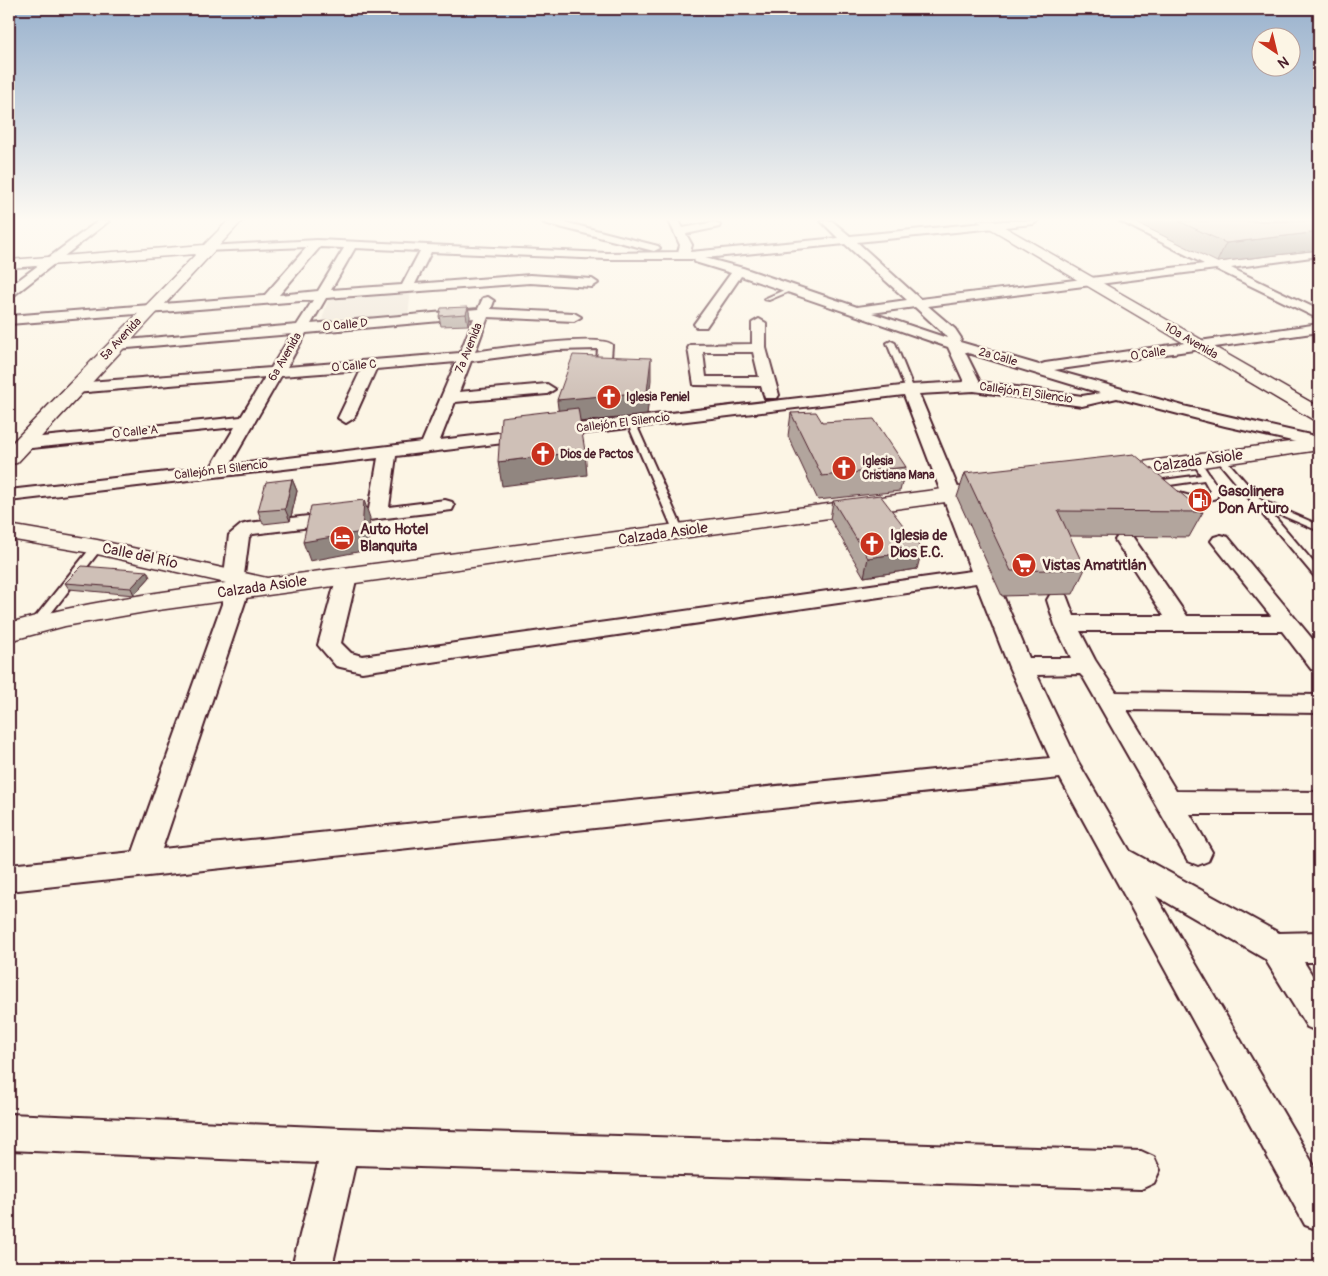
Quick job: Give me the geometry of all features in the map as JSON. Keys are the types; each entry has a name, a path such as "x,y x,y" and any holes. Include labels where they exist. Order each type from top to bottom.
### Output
{"main road":[{"name":"5a Avenida","path":"9,458 177,281"},
{"name":"10a Avenida","path":"1089,281 1319,415"},
{"name":"Calzada Asiole","path":"1111,476 1201,469 1220,458 1319,443"},
{"name":"Calzada Asiole","path":"271,586 679,532 885,498 1008,490"},
{"name":"Calle del Río","path":"9,532 97,546 236,583 271,586"},
{"name":"Calzada Asiole","path":"9,632 37,623 236,583"}],"street":[{"path":"9,293 25,281"},
{"path":"269,298 284,281"},
{"name":"6a Avenida","path":"218,470 330,281"},
{"path":"407,288 411,281"},
{"name":"7a Avenida","path":"430,446 496,281"},
{"path":"9,320 152,307 511,281"},
{"path":"535,281 590,287 594,281"},
{"path":"700,324 732,281"},
{"name":"2a Calle","path":"769,281 953,344 1118,392 1319,443"},
{"path":"893,281 950,332 954,338 953,344 974,386"},
{"path":"857,310 916,301 1093,281"},
{"path":"1248,281 1319,315"},
{"name":"0 Calle D","path":"116,345 483,313 574,318"},
{"path":"759,323 759,348 766,381 774,405"},
{"name":"0 Calle","path":"1036,368 1319,328"},
{"name":"0 Calle C","path":"75,388 466,357 556,346 605,345 603,372"},
{"path":"759,348 695,348 699,382 766,381"},
{"path":"346,418 371,364"},
{"name":"Callejón El Silencio","path":"9,496 910,390 974,386 1082,401 1093,400 1118,392"},
{"path":"449,398 548,389"},
{"path":"910,390 982,576 1067,767 1319,1211"},
{"name":"0 Calle A","path":"22,444 248,421"},
{"path":"378,514 388,451"},
{"path":"143,863 236,583 239,535 248,529 444,506"},
{"path":"1126,540 1180,622"},
{"path":"1221,541 1319,663"},
{"path":"347,576 330,635 329,646 344,660 362,664 982,576"},
{"path":"1058,600 1083,658 1083,663 1091,672 1109,701 1198,852"},
{"path":"1067,623 1180,622 1281,624 1287,622"},
{"path":"1021,667 1078,666 1083,663"},
{"path":"1109,701 1319,704"},
{"path":"9,878 1067,767"},
{"path":"1169,802 1319,803"},
{"path":"1118,859 1276,948 1319,1014"},
{"path":"1276,948 1319,947"},
{"path":"9,1132 341,1146 1141,1170"},
{"path":"312,1267 341,1146"}],"lane":[{"path":"767,299 793,288"},
{"path":"891,342 910,390"},
{"path":"631,422 679,532"},
{"path":"1220,458 1319,575"},
{"path":"1156,484 1201,469 1215,491 1213,496 1191,501 1172,502"},
{"path":"1111,476 1156,484 1191,501"},
{"path":"1258,502 1319,528"},
{"path":"37,623 97,546"}],"shaded area":[{"path":"411,290 408,317 321,324 329,296"}],"building":[{"path":"468,307 466,314 439,316 441,308"},
{"path":"573,355 651,358 647,392 557,400"},
{"path":"578,408 585,451 498,462 501,417"},
{"path":"816,412 822,422 874,419 906,467 822,476 791,413"},
{"path":"1134,454 1203,512 1058,511 1085,569 1011,571 965,473"},
{"path":"292,479 285,509 258,511 266,482"},
{"path":"880,495 922,550 868,558 833,501"},
{"path":"364,500 362,532 303,542 311,506"},
{"path":"82,566 147,571 131,588 65,583"}],"place":[{"name":"Iglesia Peniel","path":"609,397"},
{"name":"Dios de Pactos","path":"543,454"},
{"name":"Iglesia Cristiana Mana","path":"844,468"},
{"name":"Gasolinera Don Arturo","path":"1200,500"},
{"name":"Auto Hotel Blanquita","path":"342,538"},
{"name":"Iglesia de Dios E.C.","path":"872,544"},
{"name":"Vistas Amatitlán","path":"1024,565"}]}
